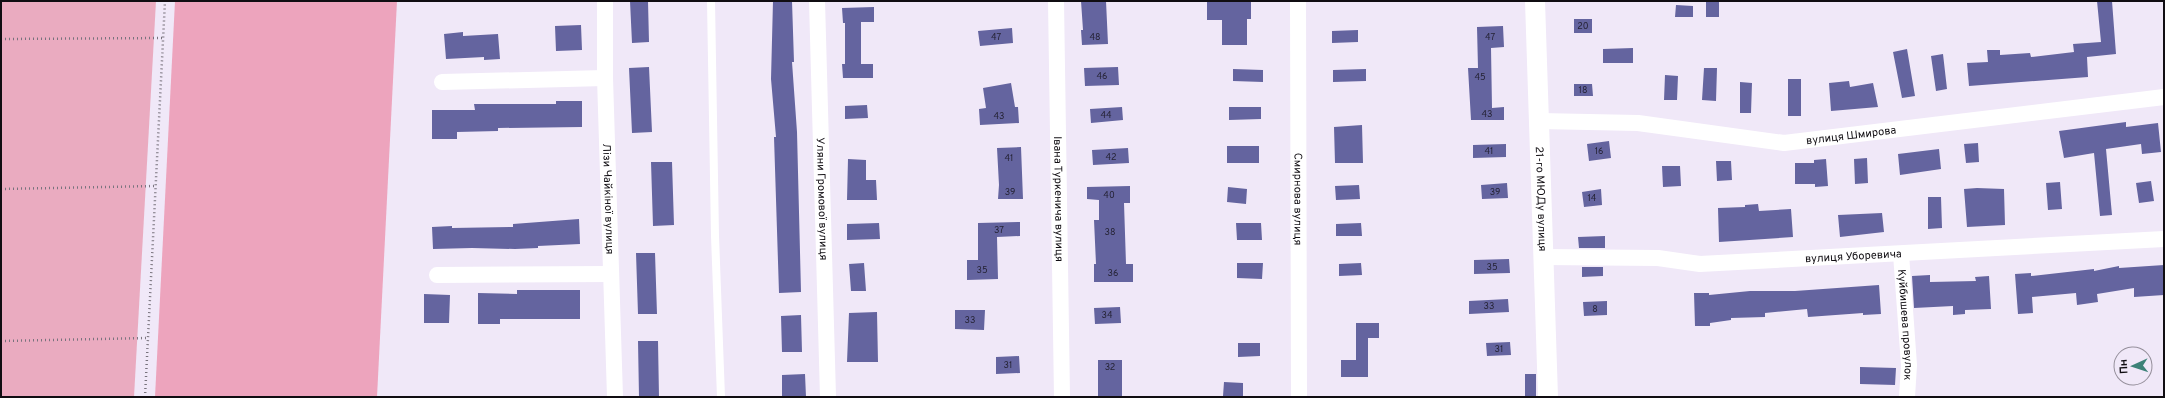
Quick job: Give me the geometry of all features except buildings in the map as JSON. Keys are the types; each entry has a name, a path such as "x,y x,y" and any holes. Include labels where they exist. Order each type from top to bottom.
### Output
{"street":[{"name":"Лізи Чайкіної вулиця","path":"605,1 605,78 615,397"},
{"name":"Уляни Громової вулиця","path":"817,1 828,397"},
{"name":"Івана Туркенича вулиця","path":"1056,1 1062,397"},
{"name":"Смирнова вулиця","path":"1298,1 1299,397"},
{"name":"21-го МЮДу вулиця","path":"1535,1 1548,397"},
{"path":"442,82 605,78"},
{"name":"вулиця Шмирова","path":"1539,121 1638,123 1784,143 2164,97"},
{"name":"вулиця Уборевича","path":"1543,257 1658,258 1700,264 2164,239"},
{"name":"Куйбишева провулок","path":"1901,254 1908,365 1907,397"},
{"path":"437,275 611,274"}],"lane":[{"path":"711,1 715,236 721,397"}],"path":[{"path":"145,397 165,1"},
{"path":"1,39 163,38"},
{"path":"1,189 156,186"},
{"path":"1,341 148,338"}],"shaded area":[{"path":"1,1 156,1 134,397 1,397"},
{"path":"175,1 397,1 377,397 155,397"}]}
